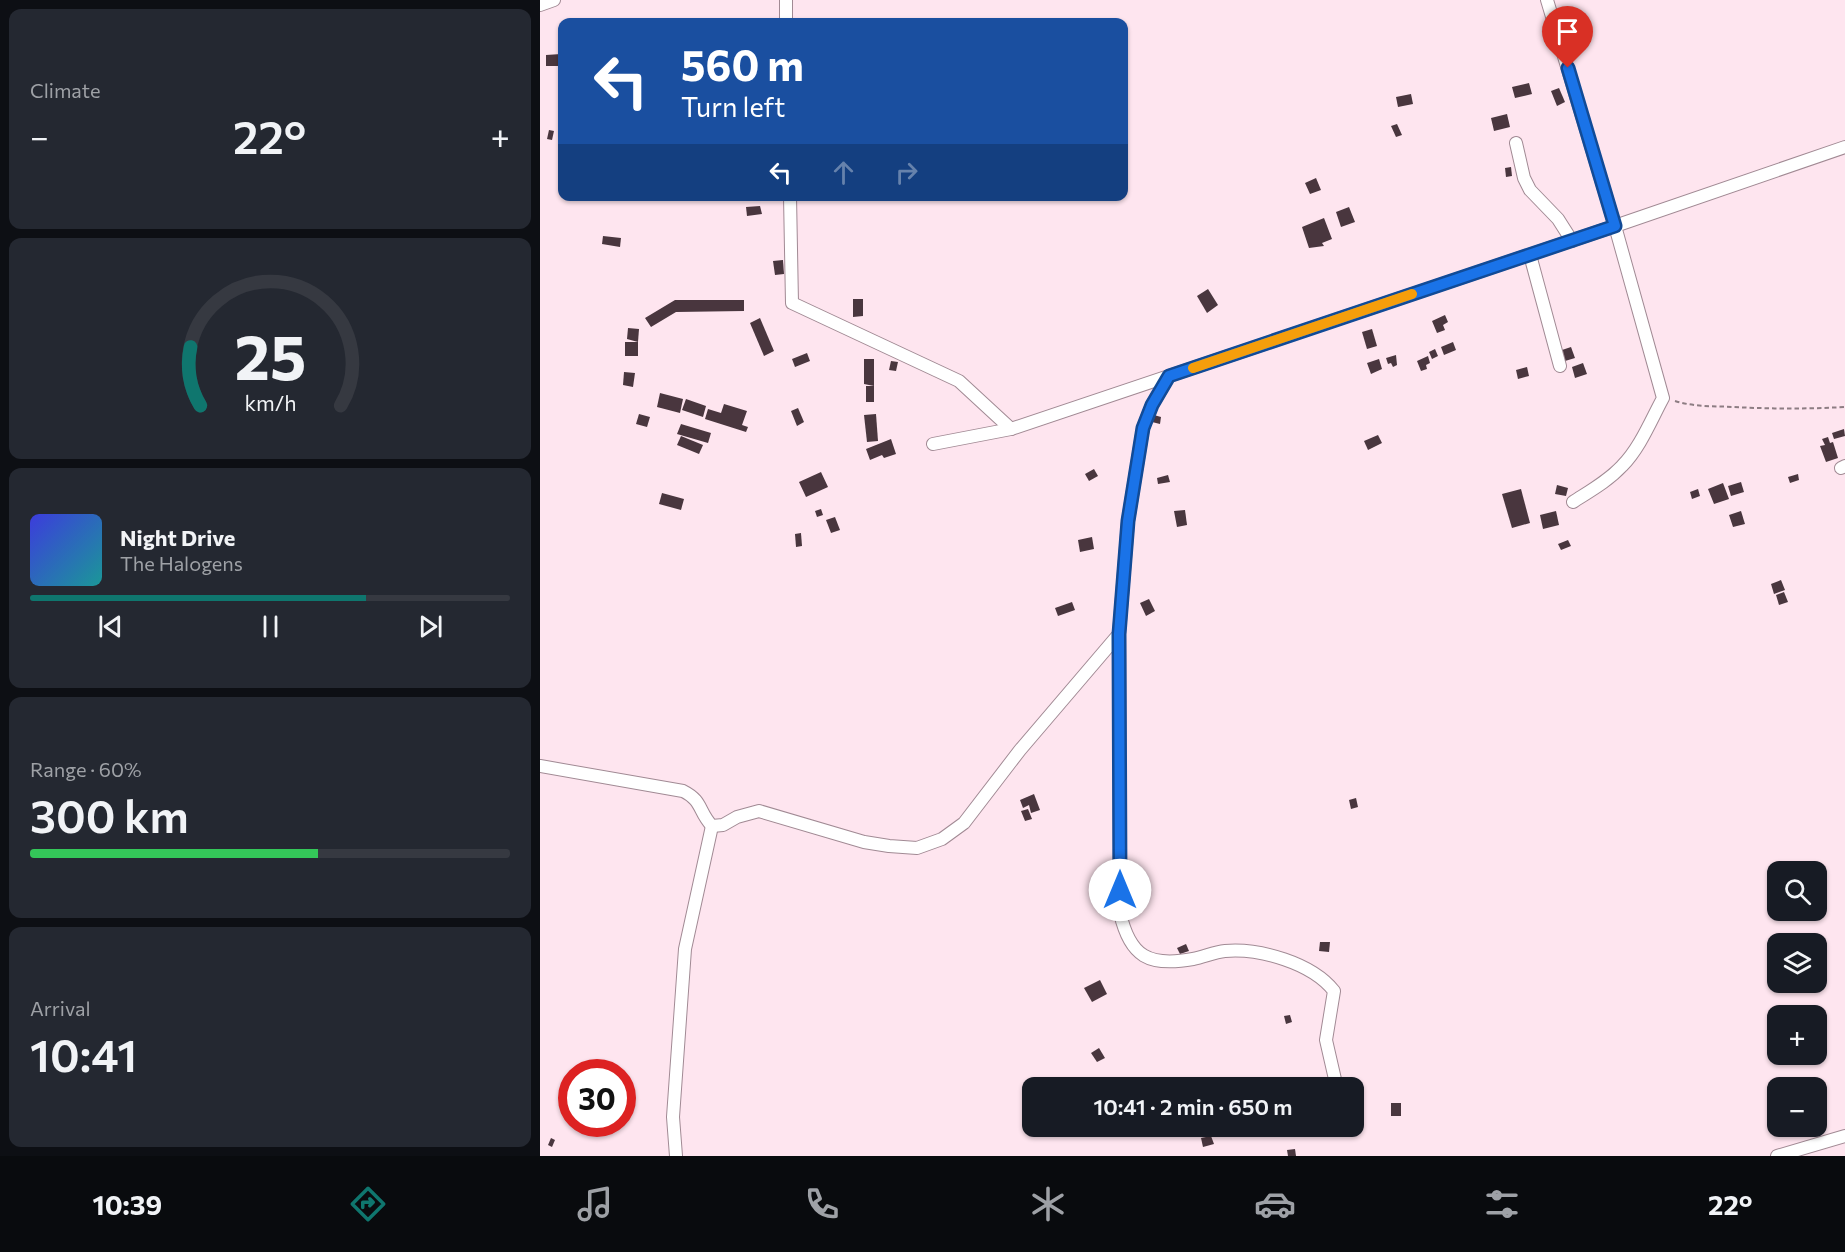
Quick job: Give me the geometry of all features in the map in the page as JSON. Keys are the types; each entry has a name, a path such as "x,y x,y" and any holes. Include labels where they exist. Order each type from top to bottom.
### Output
{"street":[{"path":"540,5 554,0"},
{"path":"786,0 786,18"},
{"path":"1547,0 1615,226 1663,398 1624,464 1605,481 1573,502"},
{"path":"1516,143 1524,178 1530,190 1558,219 1572,241"},
{"path":"933,444 1011,429 1845,147"},
{"path":"790,201 792,303 959,381 1011,429"},
{"path":"1530,255 1560,366"},
{"path":"1169,376 1152,405 1143,428 1128,521 1119,634 1120,913 1125,933 1138,954 1160,962 1192,959 1225,951 1252,952 1287,960 1326,980 1334,991 1326,1040 1334,1077"},
{"path":"712,826 723,825 737,817 759,812 864,842 889,846 917,848 942,839 964,823 1020,750 1119,634"},
{"path":"540,766 683,791 696,797 705,819 712,826"},
{"path":"676,1156 673,1118 685,949 712,826"},
{"path":"1778,1156 1845,1136"}],"path":[{"path":"1663,398 1688,405 1793,409 1845,407"}],"building":[{"path":"558,54 558,66 546,66 546,55"},
{"path":"1529,83 1532,94 1515,98 1512,87"},
{"path":"1559,88 1565,102 1557,106 1551,91"},
{"path":"1411,94 1413,104 1398,107 1396,97"},
{"path":"1507,114 1510,127 1494,131 1491,118"},
{"path":"1397,124 1402,135 1396,137 1391,126"},
{"path":"549,130 554,131 552,140 547,139"},
{"path":"1511,167 1512,176 1506,177 1505,168"},
{"path":"1316,178 1321,190 1310,194 1305,183"},
{"path":"760,206 762,214 747,216 746,207"},
{"path":"1349,207 1355,222 1341,227 1336,212"},
{"path":"1324,218 1332,239 1322,243 1324,246 1309,248 1302,227"},
{"path":"603,236 621,238 620,247 602,244"},
{"path":"783,260 784,274 775,275 773,261"},
{"path":"1208,289 1218,305 1207,313 1197,296"},
{"path":"853,299 863,299 863,316 853,317"},
{"path":"675,300 744,300 744,311 676,312 651,327 645,318"},
{"path":"1445,315 1448,322 1443,325 1445,330 1437,333 1432,321"},
{"path":"760,318 774,351 764,356 750,323"},
{"path":"628,328 639,329 638,342 627,339"},
{"path":"1372,329 1377,346 1367,349 1362,332"},
{"path":"625,342 638,342 638,356 625,356"},
{"path":"1453,342 1456,350 1444,355 1441,347"},
{"path":"1571,347 1575,358 1565,361 1562,350"},
{"path":"1435,349 1438,356 1432,359 1429,352"},
{"path":"807,353 810,361 795,367 792,359"},
{"path":"1396,355 1397,365 1393,367 1391,363 1388,364 1386,358"},
{"path":"1428,356 1430,363 1426,365 1427,369 1421,371 1417,361"},
{"path":"864,359 874,359 874,386 864,384"},
{"path":"1379,359 1382,369 1371,374 1367,363"},
{"path":"891,361 898,362 896,371 889,370"},
{"path":"1583,363 1587,374 1575,378 1572,367"},
{"path":"1527,367 1529,376 1518,379 1516,370"},
{"path":"624,372 635,373 633,387 623,385"},
{"path":"866,386 874,386 874,402 866,402"},
{"path":"660,393 683,399 680,413 657,407"},
{"path":"686,399 706,406 703,417 682,410"},
{"path":"724,404 747,411 742,425 748,427 746,432 705,419 708,409 721,413"},
{"path":"798,408 804,422 797,426 791,411"},
{"path":"639,414 650,417 647,427 636,424"},
{"path":"876,414 878,441 867,442 864,415"},
{"path":"1154,415 1161,417 1160,424 1152,422"},
{"path":"681,424 711,433 708,443 677,434"},
{"path":"1844,429 1845,436 1834,439 1832,433"},
{"path":"1378,435 1382,443 1368,450 1364,441"},
{"path":"681,436 703,445 699,454 677,445"},
{"path":"1828,437 1830,443 1833,442 1838,458 1826,462 1820,446 1825,445 1822,439"},
{"path":"891,439 896,454 884,458 882,455 870,460 866,449"},
{"path":"1094,469 1098,476 1089,481 1085,474"},
{"path":"821,472 828,487 806,497 799,482"},
{"path":"1798,474 1799,480 1790,483 1788,477"},
{"path":"1168,475 1170,482 1158,484 1157,478"},
{"path":"1741,482 1744,492 1731,496 1728,486"},
{"path":"1723,483 1729,499 1714,504 1708,489"},
{"path":"1557,485 1568,488 1566,496 1555,494"},
{"path":"1521,489 1530,523 1512,528 1502,494"},
{"path":"1698,489 1700,496 1692,499 1690,492"},
{"path":"662,493 684,499 681,510 659,504"},
{"path":"821,509 823,515 817,517 815,511"},
{"path":"1185,510 1187,525 1177,527 1174,511"},
{"path":"1556,511 1559,525 1543,529 1540,515"},
{"path":"1741,511 1745,524 1733,527 1729,515"},
{"path":"835,517 840,530 831,533 826,520"},
{"path":"801,533 802,546 796,547 795,534"},
{"path":"1092,537 1094,549 1080,552 1078,540"},
{"path":"1568,540 1571,546 1561,550 1558,544"},
{"path":"1781,580 1785,590 1774,594 1771,584"},
{"path":"1784,592 1788,602 1779,605 1776,595"},
{"path":"1149,599 1155,611 1146,616 1140,603"},
{"path":"1072,602 1075,610 1058,616 1055,608"},
{"path":"1034,794 1040,810 1031,813 1029,805 1023,808 1020,800"},
{"path":"1356,798 1358,807 1351,809 1349,800"},
{"path":"1028,809 1032,819 1025,821 1021,811"},
{"path":"1320,942 1330,942 1329,952 1319,951"},
{"path":"1186,944 1189,951 1180,954 1177,948"},
{"path":"1100,980 1107,994 1092,1002 1084,988"},
{"path":"1290,1015 1292,1022 1286,1024 1284,1016"},
{"path":"1099,1048 1105,1058 1097,1062 1091,1053"},
{"path":"1391,1103 1401,1103 1401,1116 1391,1116"},
{"path":"1211,1137 1214,1144 1203,1147 1201,1138"},
{"path":"551,1138 555,1140 552,1147 548,1145"},
{"path":"1295,1149 1296,1156 1288,1156 1287,1150"}],"slow traffic":[{"path":"1193,368 1412,294"}],"route":[{"path":"1120,890 1119,634 1128,521 1143,428 1152,405 1169,376 1615,226 1568,68"}]}
